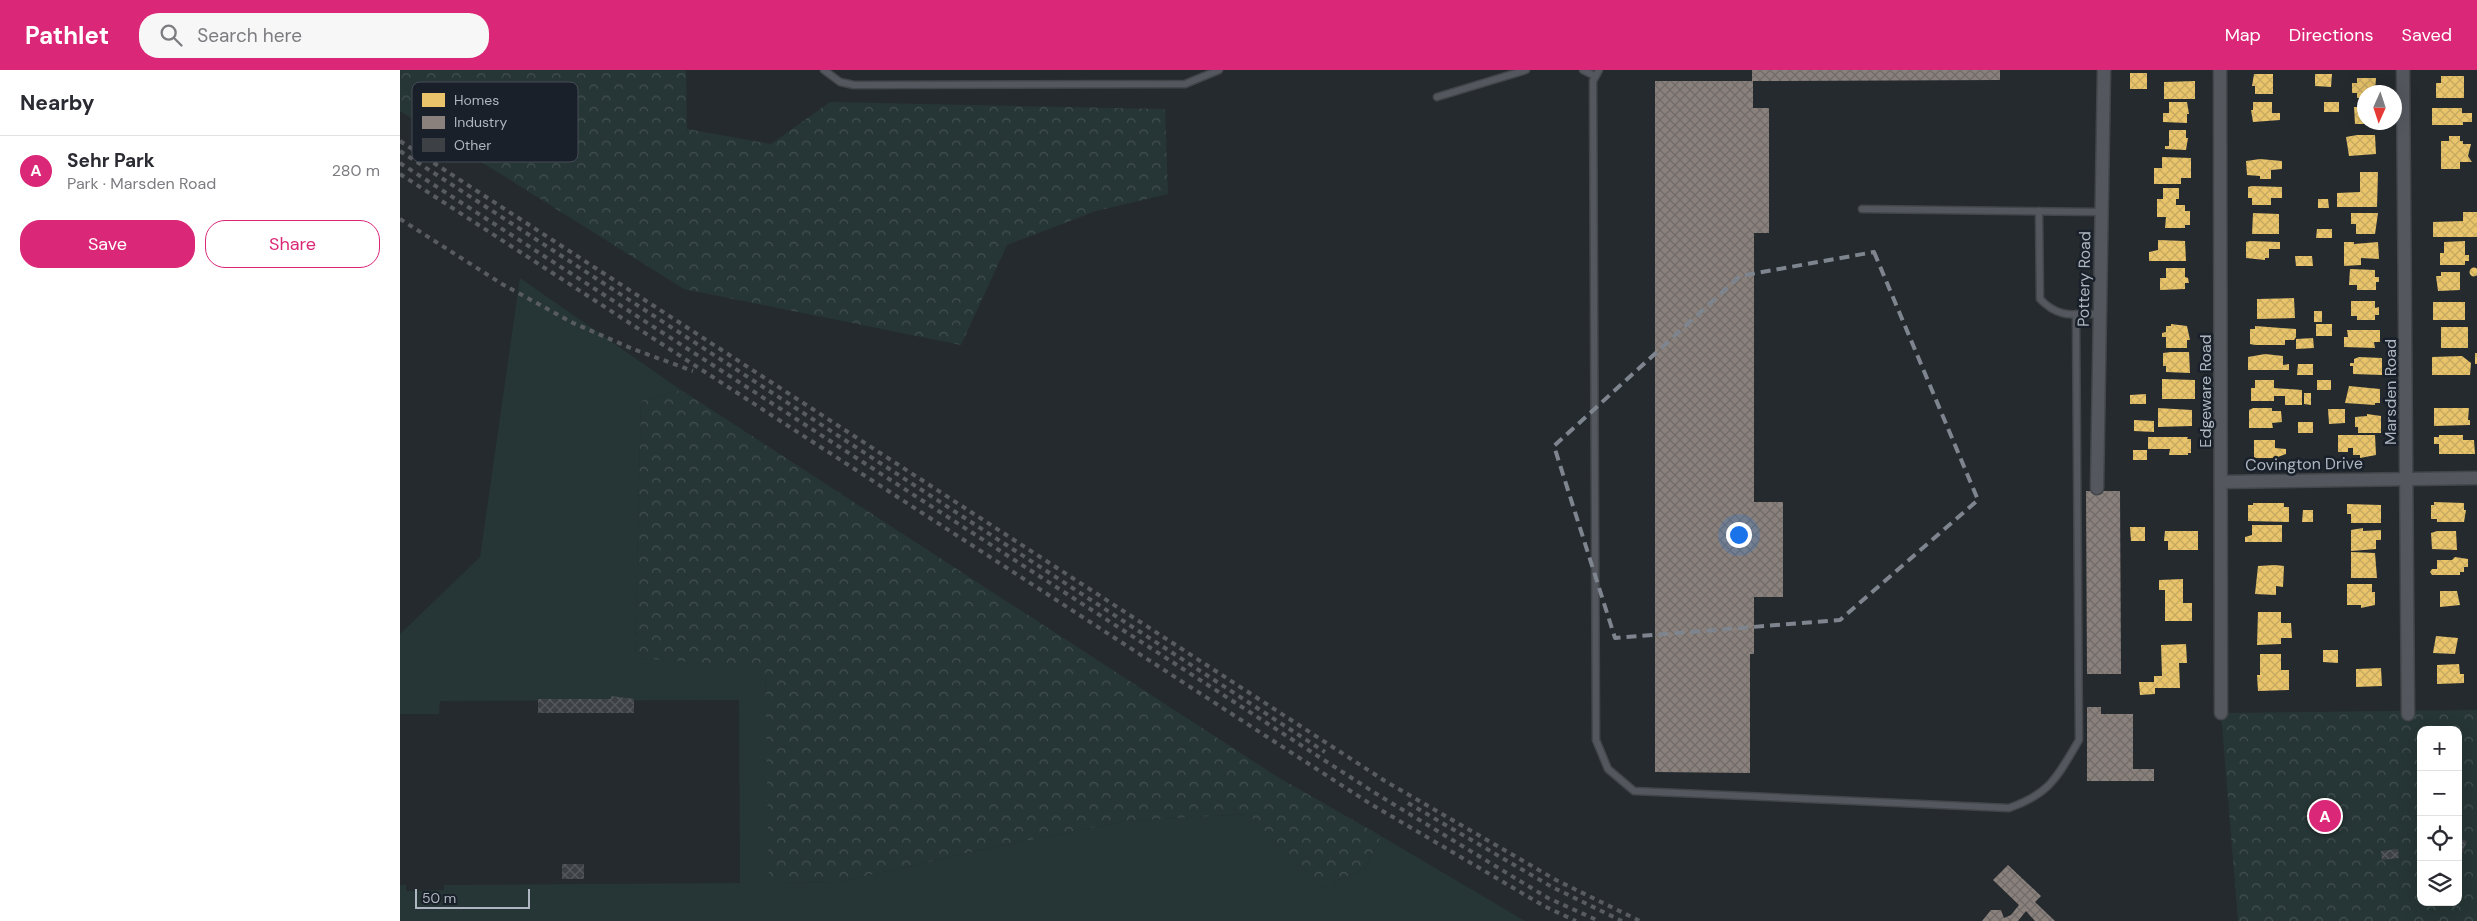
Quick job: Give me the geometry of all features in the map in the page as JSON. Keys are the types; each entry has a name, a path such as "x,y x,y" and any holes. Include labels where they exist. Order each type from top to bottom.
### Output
{"street":[{"name":"Pottery Road","path":"2097,488 2104,70"},
{"name":"Edgeware Road","path":"2220,70 2221,713"},
{"name":"Marsden Road","path":"2404,70 2408,714"},
{"name":"Covington Drive","path":"2221,482 2477,478"}],"lane":[{"path":"824,70 840,82 854,85 1185,84 1219,70"},
{"path":"1438,97 1526,70"},
{"path":"1583,70 1597,73 1593,91 1596,740 1608,769 1634,791 2009,808 2033,799 2056,780 2079,740 2076,314"},
{"path":"1862,209 2101,212"},
{"path":"2039,211 2040,299 2050,309 2064,315 2100,314"}],"highlighted area":[{"path":"1874,252 1978,500 1840,620 1615,638 1554,446 1740,276"}],"green space":[{"path":"400,70 686,70 687,129 771,144 830,102 1165,109 1168,194 1096,211 1007,245 961,345 684,289 481,162 578,162 578,82 412,82 412,119 400,111"},
{"path":"520,278 681,390 641,401 635,658 765,666 770,883 839,882 989,848 1126,821 1248,814 1321,887 1365,869 1381,836 1525,921 400,921 400,885 406,885 406,891 444,890 444,885 740,883 739,700 440,701 439,714 400,714 400,634 480,557"},
{"path":"681,390 1276,776 1381,836 1365,869 1321,887 1248,814 1126,821 989,848 839,882 769,883 765,667 635,658 641,401"},
{"path":"2477,710 2477,921 2238,921 2221,713"}],"building: Homes":[{"path":"2130,73 2147,73 2147,89 2130,89"},
{"path":"2254,74 2273,74 2273,94 2255,94 2255,86 2252,86"},
{"path":"2315,74 2332,74 2331,87 2315,86"},
{"path":"2441,76 2464,76 2464,98 2436,98 2436,83 2441,83"},
{"path":"2357,78 2376,78 2376,85 2357,85 2357,93 2352,93 2352,83 2357,83"},
{"path":"2195,81 2195,99 2164,99 2164,82"},
{"path":"2169,102 2187,102 2189,114 2187,114 2187,123 2163,122 2163,113 2169,113"},
{"path":"2253,102 2272,102 2272,113 2280,113 2280,120 2253,122 2251,110 2253,110"},
{"path":"2324,102 2339,102 2339,112 2324,112"},
{"path":"2354,107 2357,107 2357,124 2355,124"},
{"path":"2432,108 2462,108 2462,113 2472,113 2472,122 2463,122 2463,125 2432,125"},
{"path":"2169,130 2186,130 2186,138 2188,138 2186,150 2165,149 2165,146 2169,146"},
{"path":"2375,135 2376,154 2349,156 2346,137"},
{"path":"2449,136 2460,136 2460,141 2463,141 2463,144 2471,144 2468,156 2472,162 2460,162 2460,169 2441,169 2441,141 2449,141"},
{"path":"2162,157 2191,158 2191,178 2181,178 2181,184 2154,184 2154,168 2162,168"},
{"path":"2260,159 2282,161 2282,169 2271,170 2271,179 2260,179 2260,176 2247,175 2246,161"},
{"path":"2360,172 2378,172 2377,207 2337,207 2337,193 2360,192"},
{"path":"2248,187 2282,187 2282,198 2271,198 2271,205 2252,205 2252,198 2248,198"},
{"path":"2163,188 2179,188 2179,199 2176,199 2176,205 2185,205 2185,211 2190,211 2190,225 2185,225 2185,228 2165,228 2166,217 2157,217 2157,199 2163,199"},
{"path":"2318,199 2328,199 2329,208 2318,208"},
{"path":"2463,212 2477,212 2477,237 2433,237 2433,222 2463,221"},
{"path":"2253,213 2279,214 2279,234 2252,234"},
{"path":"2351,213 2378,213 2375,234 2356,234 2356,224 2351,224"},
{"path":"2317,229 2332,229 2332,238 2316,238"},
{"path":"2158,240 2185,241 2186,261 2149,261 2149,252 2158,250"},
{"path":"2465,241 2465,255 2469,255 2469,261 2465,261 2465,265 2440,265 2440,253 2444,253 2444,242"},
{"path":"2246,242 2280,242 2280,249 2269,249 2269,258 2265,258 2265,260 2246,258"},
{"path":"2344,242 2354,242 2354,244 2378,242 2379,259 2361,258 2361,265 2344,266"},
{"path":"2295,256 2312,256 2313,266 2296,266"},
{"path":"2166,268 2185,268 2185,277 2188,278 2189,283 2185,283 2185,289 2160,290 2160,278 2166,278"},
{"path":"2474,268 2478,272 2474,276 2470,272"},
{"path":"2350,269 2375,270 2375,277 2379,277 2379,282 2376,282 2376,290 2357,290 2357,285 2349,285"},
{"path":"2441,272 2460,272 2460,290 2438,291 2436,276 2441,276"},
{"path":"2294,298 2295,318 2257,319 2257,299"},
{"path":"2351,301 2375,301 2375,308 2379,307 2379,315 2375,315 2375,320 2357,320 2357,316 2351,316"},
{"path":"2433,302 2465,302 2465,320 2433,320"},
{"path":"2314,311 2322,311 2322,322 2314,322"},
{"path":"2171,324 2187,326 2190,340 2187,340 2187,348 2166,348 2166,337 2162,337 2162,333 2166,332 2166,326 2171,326"},
{"path":"2316,324 2332,324 2332,336 2316,336"},
{"path":"2255,326 2296,329 2296,337 2294,340 2285,340 2285,345 2250,344 2250,329 2255,329"},
{"path":"2441,327 2468,327 2468,348 2441,348"},
{"path":"2347,330 2380,330 2380,342 2374,342 2375,348 2344,347 2344,337 2348,337"},
{"path":"2313,338 2314,348 2296,349 2296,339"},
{"path":"2189,352 2190,373 2166,372 2166,366 2163,366 2163,353"},
{"path":"2475,353 2477,353 2477,364 2475,364"},
{"path":"2265,354 2283,356 2283,365 2289,364 2289,370 2248,370 2248,357"},
{"path":"2462,356 2471,363 2470,375 2432,375 2432,357"},
{"path":"2359,357 2382,358 2382,375 2353,374 2353,366 2350,366 2350,363 2354,363 2354,359"},
{"path":"2298,364 2313,364 2313,375 2297,375"},
{"path":"2162,379 2195,380 2195,399 2162,399"},
{"path":"2255,380 2274,380 2274,388 2302,390 2302,405 2285,405 2285,396 2274,396 2274,401 2251,401 2251,388 2255,388"},
{"path":"2317,380 2331,380 2331,390 2317,390"},
{"path":"2349,386 2380,389 2380,403 2375,403 2375,405 2345,403"},
{"path":"2304,393 2311,393 2311,405 2304,404"},
{"path":"2146,394 2146,404 2130,404 2130,395"},
{"path":"2158,408 2192,410 2192,426 2158,427"},
{"path":"2253,408 2272,408 2272,411 2281,411 2282,422 2272,423 2273,428 2249,428 2249,410"},
{"path":"2434,408 2469,408 2468,420 2470,420 2470,425 2434,426"},
{"path":"2328,409 2345,409 2345,423 2329,424"},
{"path":"2367,414 2381,416 2381,433 2358,433 2358,427 2355,427 2355,417 2367,416"},
{"path":"2134,420 2154,421 2154,432 2134,431"},
{"path":"2298,422 2313,422 2313,433 2298,433"},
{"path":"2338,435 2375,435 2376,455 2360,458 2360,455 2353,455 2353,448 2348,448 2348,452 2338,452"},
{"path":"2439,435 2463,435 2463,440 2474,440 2475,454 2439,454 2439,444 2434,444 2434,437 2439,437"},
{"path":"2148,437 2188,437 2187,439 2191,439 2191,453 2188,453 2188,455 2169,455 2170,449 2148,449"},
{"path":"2254,440 2275,440 2275,448 2286,449 2286,454 2275,458 2254,458"},
{"path":"2133,450 2147,450 2147,460 2133,460"},
{"path":"2434,502 2464,503 2464,510 2466,510 2464,522 2437,522 2437,519 2431,519 2431,505 2434,505"},
{"path":"2253,503 2284,503 2284,507 2289,507 2289,522 2248,521 2248,505 2253,505"},
{"path":"2347,504 2381,505 2381,523 2351,523 2351,514 2347,514"},
{"path":"2303,510 2313,510 2313,522 2302,522"},
{"path":"2252,525 2282,525 2282,542 2245,542 2245,537 2252,535"},
{"path":"2130,527 2145,527 2145,541 2131,541"},
{"path":"2363,528 2363,531 2381,530 2381,540 2376,540 2376,549 2351,551 2351,530"},
{"path":"2165,531 2198,531 2198,550 2168,550 2168,541 2164,541"},
{"path":"2437,531 2456,531 2457,550 2432,549 2431,533"},
{"path":"2351,552 2375,553 2377,578 2351,578"},
{"path":"2455,557 2468,559 2468,567 2464,567 2464,572 2460,572 2460,575 2432,575 2430,572 2432,569 2437,569 2437,560 2452,560"},
{"path":"2258,566 2284,566 2283,587 2276,586 2276,595 2255,594"},
{"path":"2183,579 2183,603 2192,603 2192,621 2165,621 2165,590 2159,590 2159,580"},
{"path":"2347,584 2372,584 2372,592 2375,592 2375,605 2361,608 2361,605 2347,605"},
{"path":"2440,591 2457,591 2460,605 2440,607"},
{"path":"2258,612 2281,612 2281,623 2291,623 2292,638 2281,638 2281,644 2257,645"},
{"path":"2436,636 2458,638 2455,654 2433,653"},
{"path":"2186,644 2187,663 2179,663 2180,688 2155,688 2155,694 2140,695 2139,682 2154,682 2154,676 2162,676 2161,645"},
{"path":"2323,650 2338,650 2338,663 2323,662"},
{"path":"2260,654 2281,654 2281,670 2289,670 2289,690 2258,691 2257,675 2260,675"},
{"path":"2459,664 2460,674 2464,674 2464,683 2437,684 2437,665"},
{"path":"2381,668 2382,686 2356,687 2356,669"}],"building: Industry":[{"path":"1752,70 2000,70 2000,80 1752,81"},
{"path":"1655,81 1753,81 1753,108 1769,108 1769,233 1754,233 1754,502 1783,502 1783,597 1754,597 1754,654 1750,654 1750,773 1655,772"},
{"path":"2086,491 2120,491 2121,674 2087,674"},
{"path":"2087,707 2101,707 2101,714 2133,714 2133,769 2154,769 2154,781 2087,781"},
{"path":"2008,865 2041,896 2035,902 2055,921 2035,921 2026,911 2018,921 1982,921 1991,910 2001,910 2004,918 2011,915 2019,905 1993,880"}],"building: Other":[{"path":"611,696 634,699 634,713 538,713 538,699 611,699"},
{"path":"2462,839 2467,841 2462,853"},
{"path":"2398,849 2399,858 2382,860 2381,851"},
{"path":"562,864 584,864 584,879 562,879"}],"railway":[{"path":"400,141 412,149"},
{"path":"400,151 412,159"},
{"path":"417,162 1325,752"},
{"path":"432,162 1385,781 1556,880 1640,921"},
{"path":"400,163 1375,793 1548,898 1599,921"},
{"path":"400,174 1369,803 1544,906 1576,921"},
{"path":"400,219 502,284 573,323 633,349 693,371"},
{"path":"1408,803 1552,887 1622,921"}],"place":[{"name":"Sehr Park","path":"2325,816"}]}
